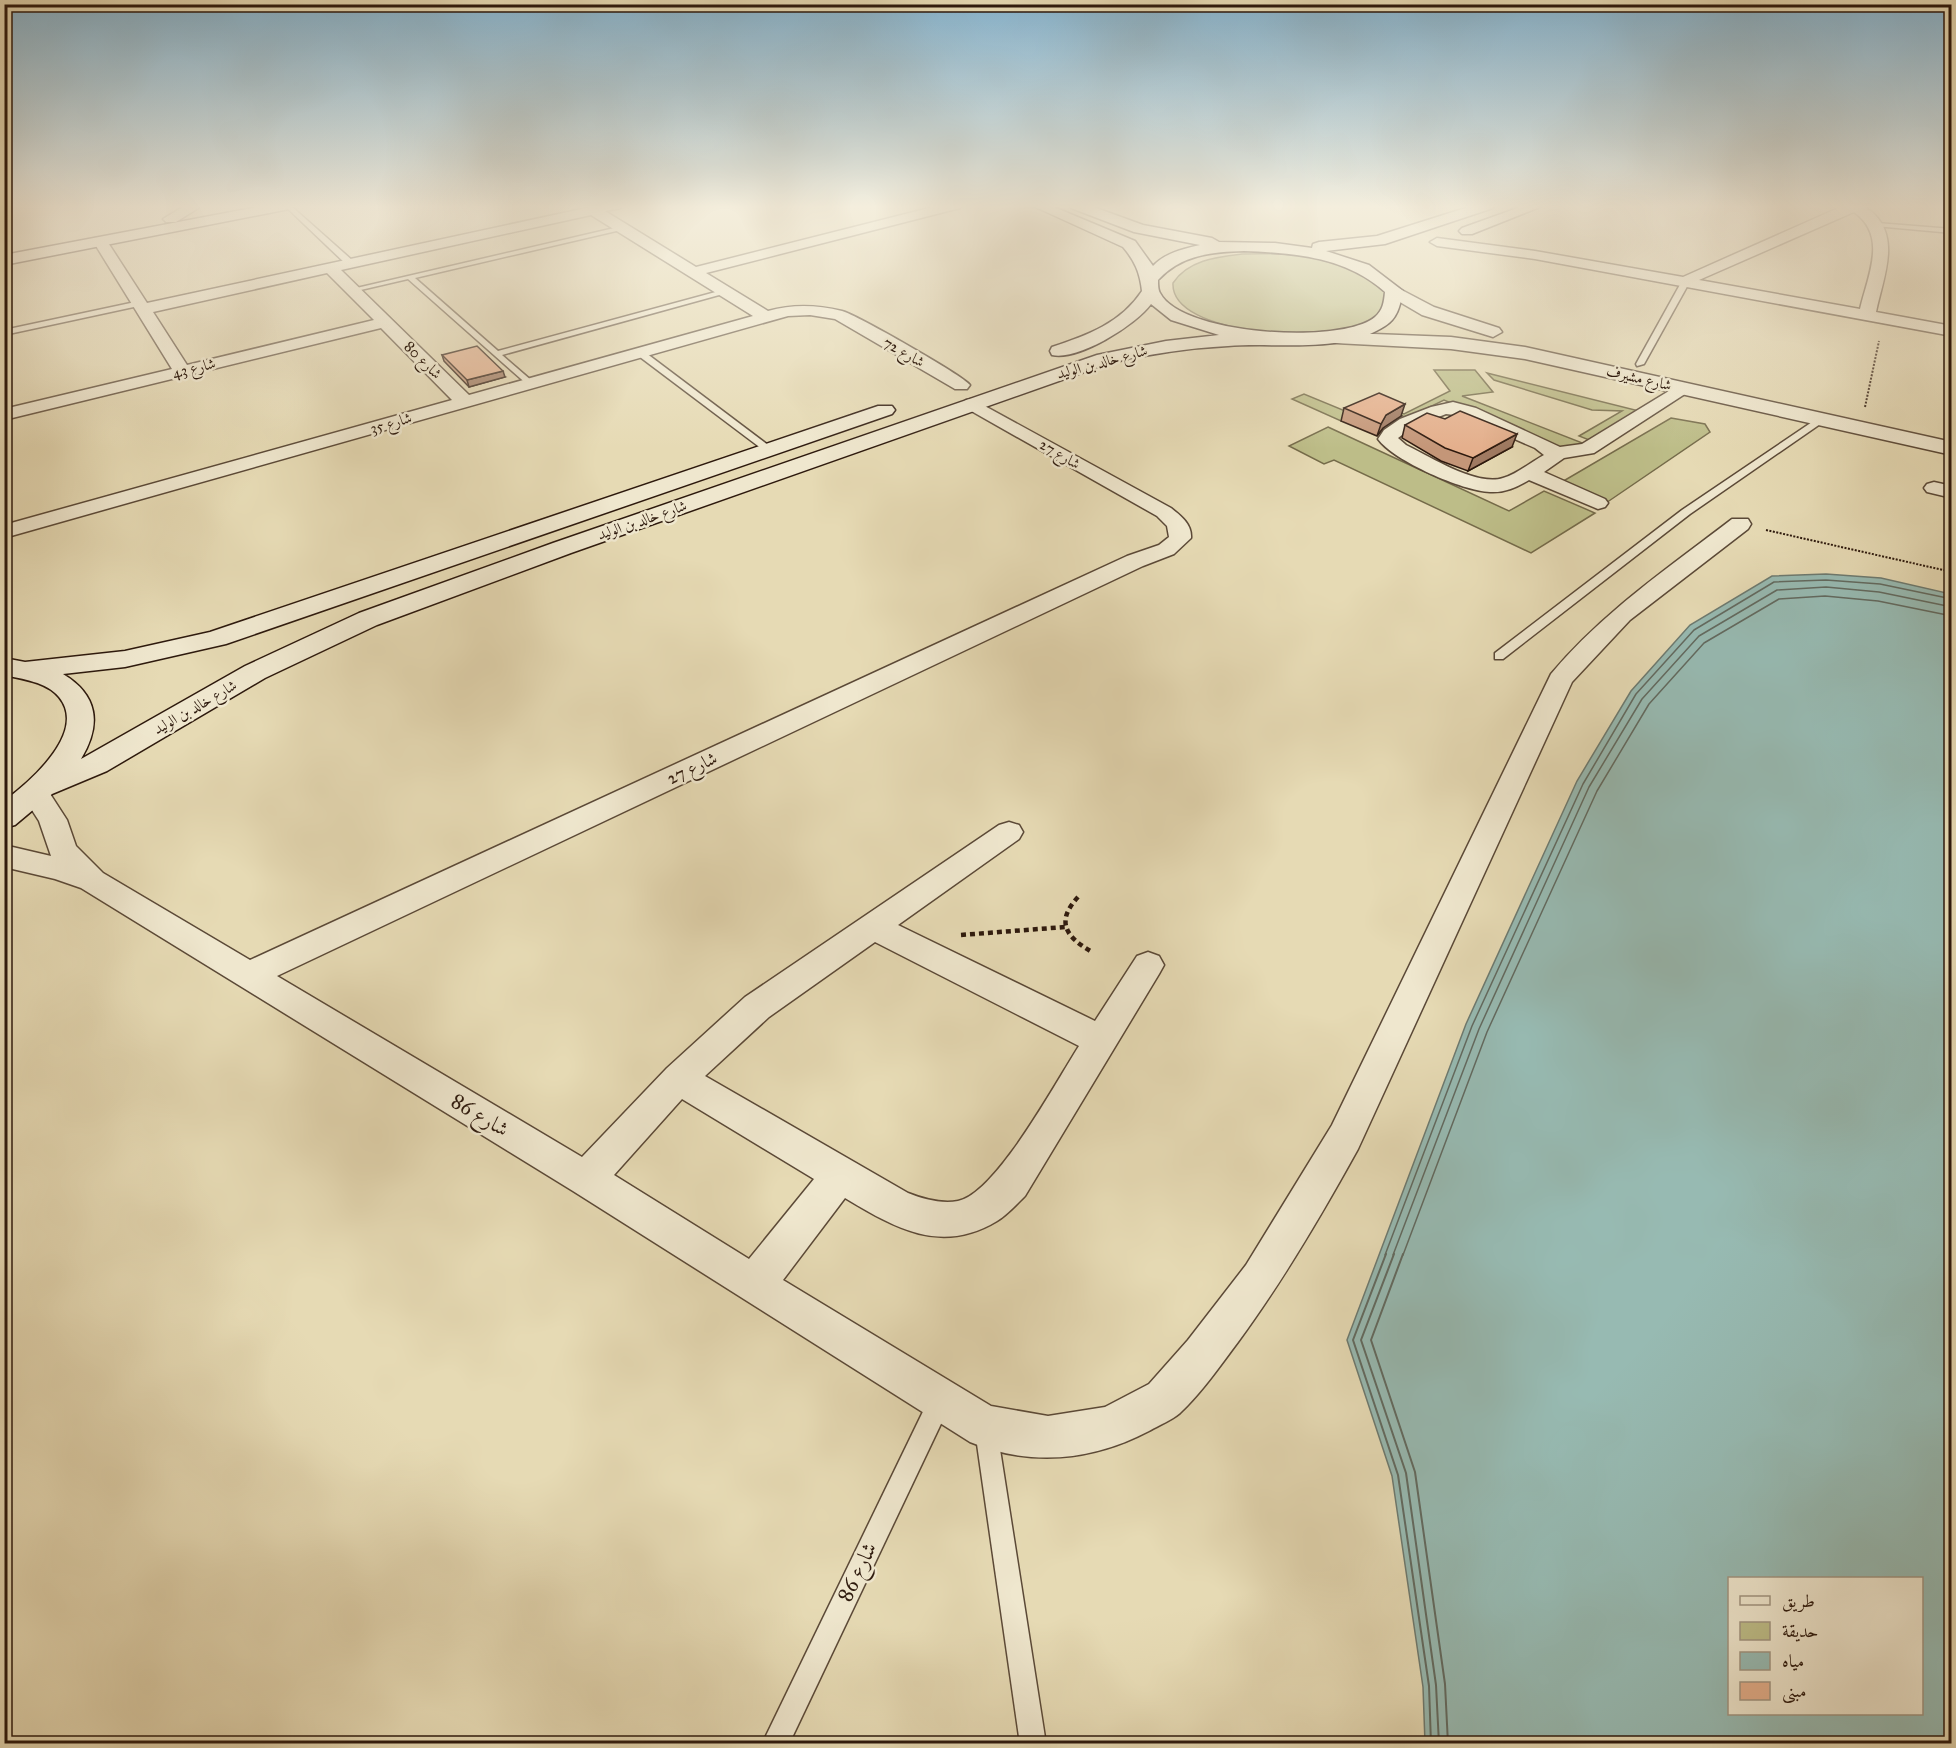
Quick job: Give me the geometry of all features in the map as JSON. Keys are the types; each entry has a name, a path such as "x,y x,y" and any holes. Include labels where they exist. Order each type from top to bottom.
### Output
{"main road":[{"name":"شارع خالد بن الوليد","path":"1035,359 1101,336 1120,326 1134,315 1149,287"},
{"path":"1151,287 1171,312 1198,324 1232,333 1271,338 1322,338 1343,335 1376,324 1393,308 1389,287"},
{"name":"شارع مشيرف","path":"1396,287 1428,311 1478,328 1952,433"},
{"name":"شارع خالد بن الوليد","path":"939,392 972,388 1074,367 1135,351 1201,342 1271,338"},
{"name":"شارع مشيرف","path":"1322,338 1415,340 1488,347 1952,449"},
{"name":"شارع خالد بن الوليد","path":"39,790 96,764 255,672 368,619 972,388"},
{"name":"شارع خالد بن الوليد","path":"18,668 125,659 217,638 905,404"},
{"path":"4,816 39,790 71,753 82,723 78,699 61,681 18,668"}],"street":[{"path":"129,287 182,371"},
{"path":"141,306 235,287"},
{"name":"شارع 80","path":"349,287 465,402"},
{"path":"717,287 771,315"},
{"path":"1706,287 1952,331"},
{"path":"1867,315 1873,287"},
{"name":"شارع 72","path":"771,315 821,311 846,319 972,388"},
{"name":"شارع 35","path":"4,532 771,315"},
{"name":"شارع 43","path":"4,415 384,322"},
{"name":"شارع 27","path":"249,975 1135,561 1171,548 1180,539 1182,530 1177,521 1148,505 972,388"},
{"path":"1554,454 1553,460 1500,486 1479,485 1399,449 1392,444 1389,434 1437,410 1453,408 1469,412 1542,444 1554,454 1587,449 1682,388"},
{"path":"1530,473 1598,503"},
{"path":"985,1427 1048,1438 1110,1428 1164,1399 1203,1355 1260,1279 1345,1137 1560,680 1582,651 1608,626 1740,524"},
{"name":"شارع 86","path":"39,790 53,820 63,851 92,881"},
{"path":"586,1179 704,1053 757,1007 1009,832"},
{"name":"شارع 86","path":"4,856 60,869 92,881 586,1179 985,1427"},
{"path":"872,926 1102,1041"},
{"path":"679,1079 897,1208 939,1220 961,1219 985,1208 1000,1197 1022,1171 1148,965"},
{"path":"755,1284 841,1174"}],"lane":[{"path":"352,290 371,287"},
{"path":"421,287 530,383"},
{"path":"1640,364 1684,287"},
{"path":"496,354 726,292"},
{"path":"4,333 141,306"},
{"path":"639,352 769,450"},
{"path":"1499,656 1686,512 1821,420"},
{"name":"شارع 86","path":"775,1743 940,1401"},
{"path":"985,1427 1033,1743"}],"path":[{"path":"1864,413 1884,318"},
{"path":"1740,524 1952,573"},
{"path":"1078,897 1069,905 1065,916 1065,927 1074,943 1092,952"},
{"path":"959,936 1065,927"}],"green space":[{"path":"1174,287 1379,287 1387,294 1389,307 1367,325 1349,331 1290,334 1224,325 1197,315 1179,301"},
{"path":"1434,370 1475,370 1493,392 1462,396 1585,444 1569,452 1444,400 1407,418 1376,405 1341,421 1292,399 1304,394 1345,411 1372,400 1404,414 1450,391"},
{"path":"1487,373 1639,411 1589,440 1579,436 1622,411 1592,410 1494,380"},
{"path":"1671,418 1705,424 1710,432 1603,505 1560,483"},
{"path":"1328,427 1509,511 1544,491 1595,513 1531,553 1334,460 1324,464 1289,446"}],"water":[{"path":"1826,574 1881,578 1951,594 1951,1743 1425,1743 1423,1687 1392,1476 1347,1340 1466,1024 1577,781 1631,691 1690,625 1772,576"}],"building":[{"path":"477,346 503,371 467,380 442,355"},
{"path":"1379,393 1405,404 1386,415 1381,424 1344,408"},
{"path":"1460,411 1517,434 1473,458 1445,448 1405,425 1427,413 1445,419"}]}
